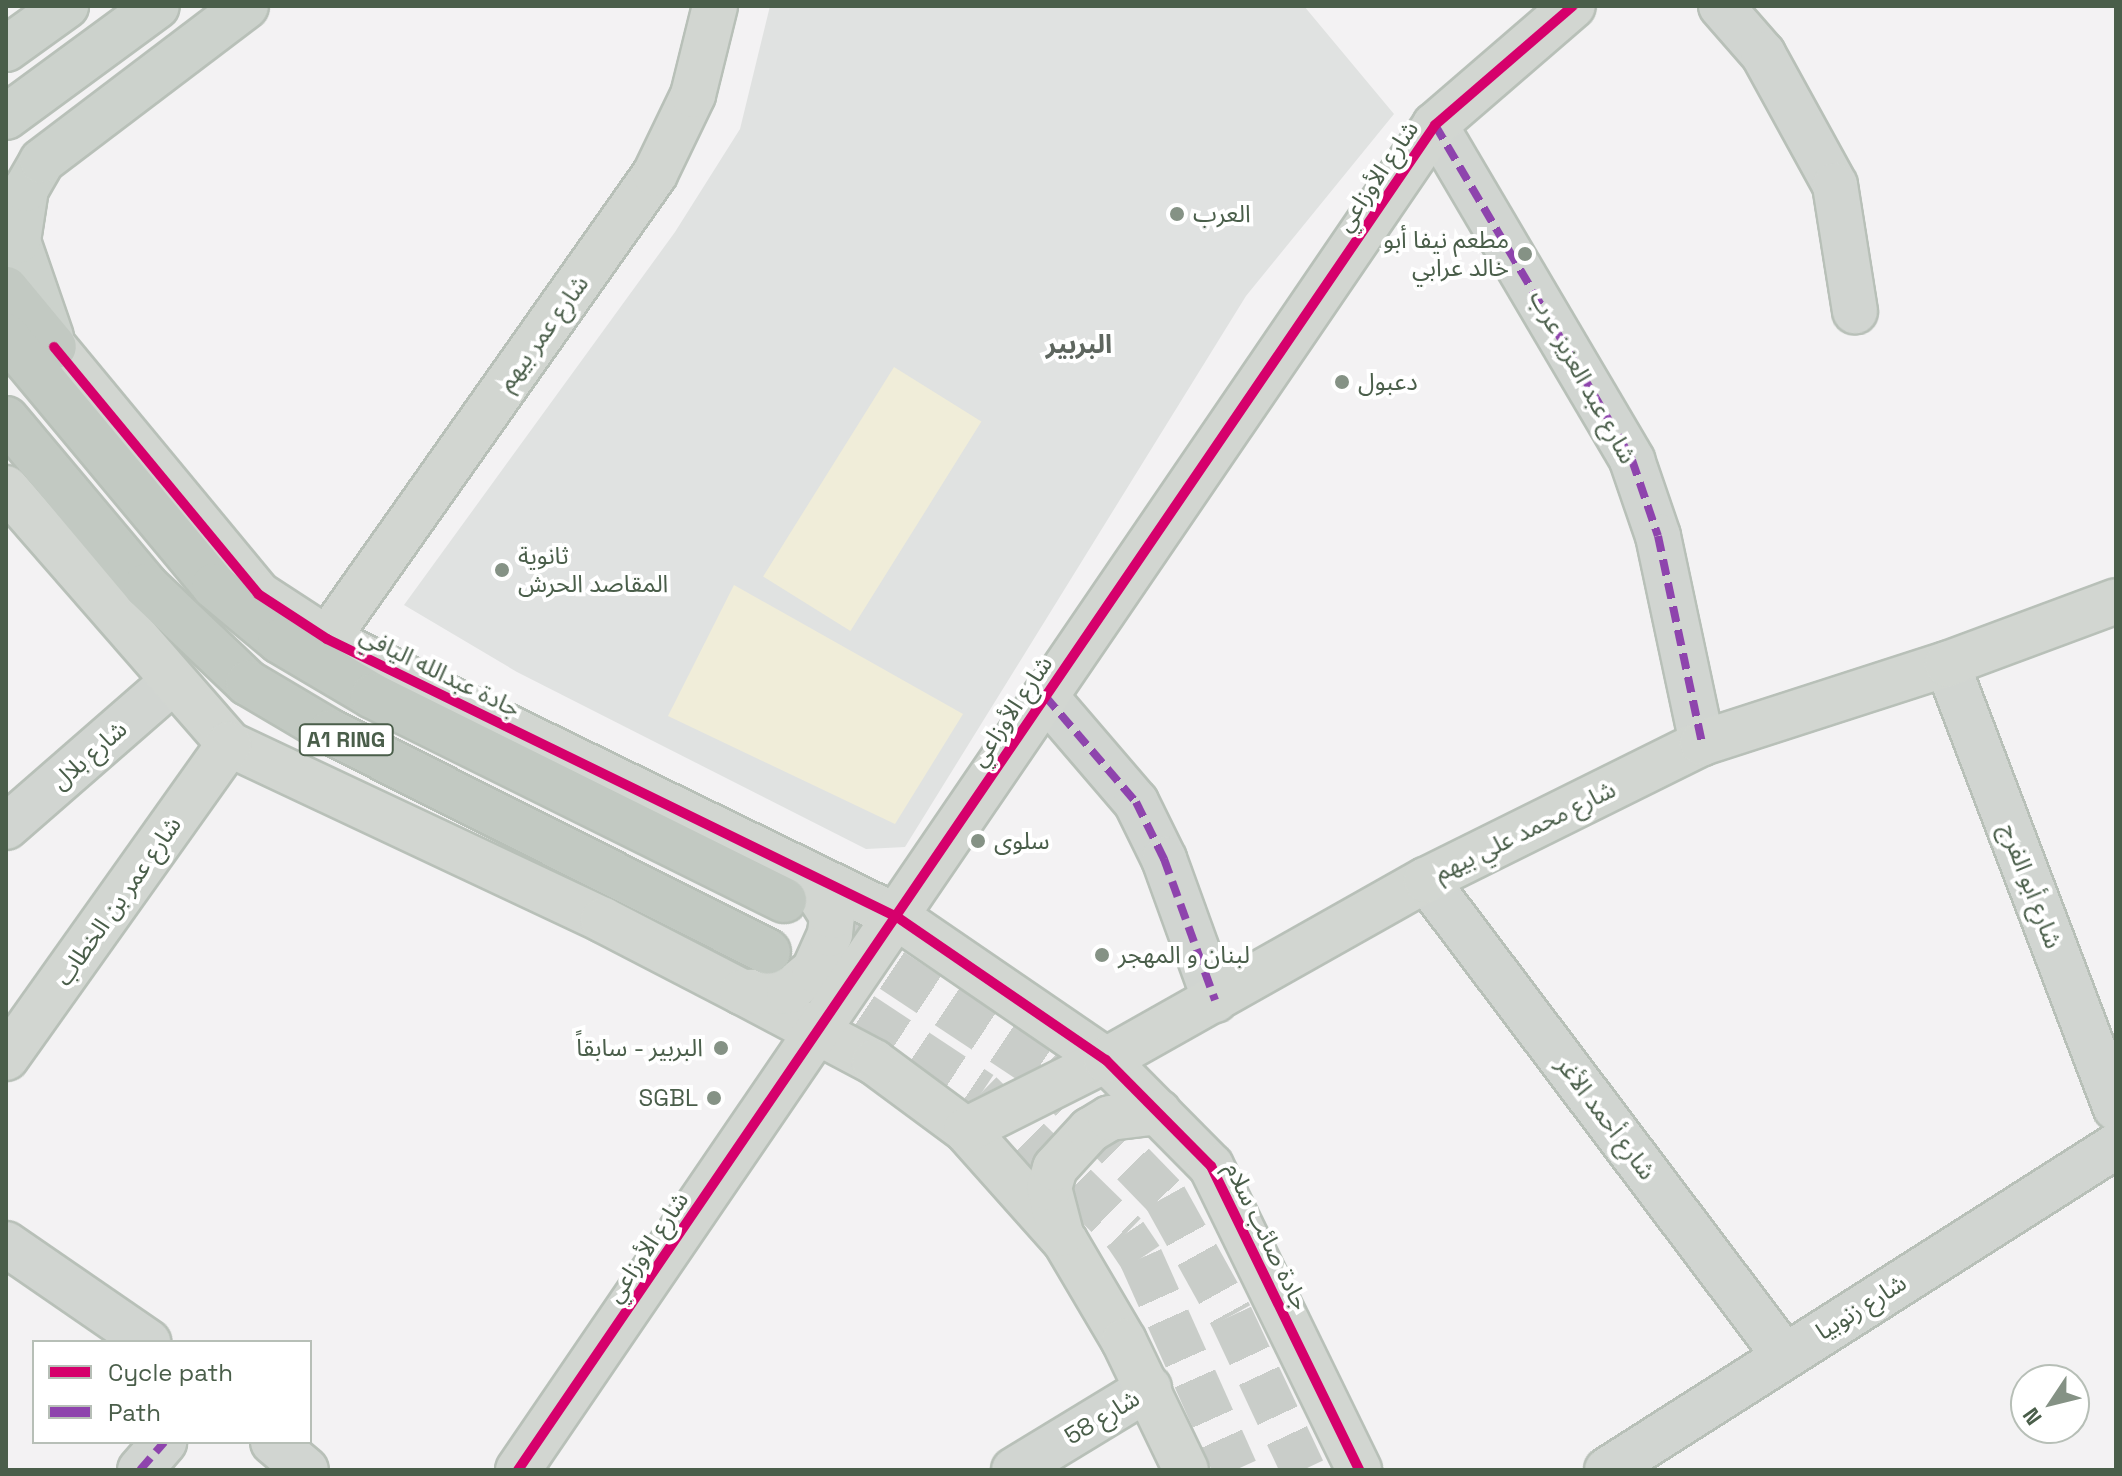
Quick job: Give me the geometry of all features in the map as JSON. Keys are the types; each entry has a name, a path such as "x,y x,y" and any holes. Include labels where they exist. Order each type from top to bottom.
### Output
{"highway":[{"path":"6,289 54,347"},
{"name":"جادة عبدالله اليافي","path":"6,336 214,586 280,641 373,696 794,886"},
{"name":"A1 RING","path":"6,419 146,586 248,683 331,732 768,952"}],"main road":[{"path":"6,49 66,6"},
{"path":"6,117 157,6"},
{"path":"54,347 23,266 18,241 26,189 42,161 246,6"}],"street":[{"name":"شارع عمر بيهم","path":"327,639 655,174 693,95 715,6"},
{"name":"شارع الأوزاعي","path":"518,1470 820,1033 1045,696 1435,125 1573,6"},
{"path":"1721,6 1763,54 1835,185 1855,311"},
{"name":"شارع عبد العزيز عرب","path":"1435,125 1632,460 1658,536 1702,743"},
{"name":"جادة عبدالله اليافي","path":"54,347 258,594 327,639 794,886 897,917"},
{"path":"6,488 171,683 229,744 589,913 874,1062 966,1130 1065,1241"},
{"name":"شارع محمد علي بيهم","path":"966,1130 1106,1060 1426,880 1702,743 1947,664 2116,601"},
{"name":"شارع أبو الفرج","path":"1947,664 2116,1108"},
{"name":"شارع بلال","path":"6,827 171,683"},
{"path":"1045,696 1136,802 1164,859 1215,1000"},
{"name":"شارع عمر بن الخطاب","path":"6,1058 229,744"},
{"name":"شارع أحمد الأغر","path":"1426,880 1785,1356"},
{"path":"742,992 789,991 814,970 830,934 832,916 794,886"},
{"name":"جادة صائب سلام","path":"897,917 1106,1060 1211,1166 1359,1470"},
{"path":"1159,1112 1110,1118 1090,1130 1055,1168 1049,1188 1052,1214 1065,1241 1149,1388 1186,1470"},
{"name":"شارع زنوبيا","path":"1607,1470 2116,1146"},
{"path":"6,1244 145,1340"},
{"name":"شارع 58","path":"1014,1470 1149,1388"},
{"path":"140,1470 162,1444"},
{"path":"275,1444 306,1470"}],"shaded area":[{"path":"770,6 1304,6 1394,114 1246,296 905,847 866,849 517,672 404,605 675,232 740,129"},
{"path":"894,367 981,422 850,631 763,576"},
{"path":"734,585 963,714 895,824 668,716"}],"tunnel":[{"path":"837,934 1041,1069 1165,1197 1231,1316 1303,1470"},
{"path":"807,978 981,1093 1125,1234 1141,1258 1236,1470"}],"marked path":[{"path":"1435,125 1632,460 1658,536 1702,743"},
{"path":"1045,696 1136,802 1164,859 1215,1000"},
{"path":"140,1470 162,1444"}],"cycle path":[{"path":"518,1470 1435,125 1573,6"},
{"path":"54,347 258,594 327,639 897,917 1106,1060 1211,1166 1359,1470"}],"place":[{"name":"العرب","path":"1177,214"},
{"name":"مطعم نيفا أبو خالد عرابي","path":"1525,254"},
{"name":"دعبول","path":"1342,382"},
{"name":"ثانوية المقاصد الحرش","path":"502,570"},
{"name":"سلوى","path":"978,841"},
{"name":"لبنان و المهجر","path":"1102,955"},
{"name":"البربير - سابقاً","path":"721,1048"},
{"name":"SGBL","path":"714,1098"}],"district":[{"name":"البربير","path":"1079,345"}]}
